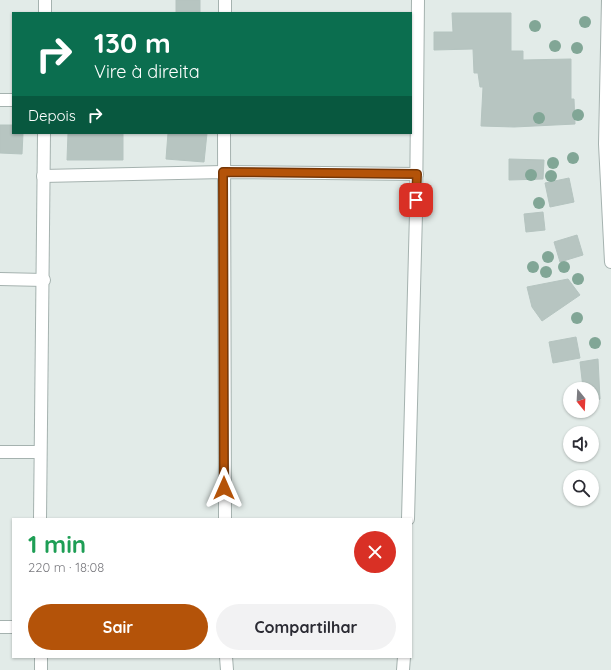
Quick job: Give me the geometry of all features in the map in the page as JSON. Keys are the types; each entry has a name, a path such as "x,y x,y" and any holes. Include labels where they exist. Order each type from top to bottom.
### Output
{"street":[{"path":"45,0 45,12"},
{"path":"225,0 225,12"},
{"path":"408,518 417,174 418,0"},
{"path":"608,0 605,144 609,185 611,262"},
{"path":"0,100 12,100"},
{"path":"40,518 44,280 44,134"},
{"path":"224,134 225,518"},
{"path":"43,176 223,172 417,174"},
{"path":"0,280 44,280"},
{"path":"0,452 40,452"},
{"path":"0,627 12,627"},
{"path":"41,658 41,670"},
{"path":"226,658 227,670"},
{"path":"403,670 404,658"}],"building":[{"path":"176,0 200,0 200,12 176,12"},
{"path":"452,13 511,13 511,51 523,51 523,60 571,59 571,99 574,99 575,124 514,127 481,126 483,87 480,87 478,73 474,73 473,49 434,50 434,32 453,32"},
{"path":"0,125 12,125 12,134 23,134 22,154 0,153"},
{"path":"68,134 123,134 123,160 67,160"},
{"path":"168,134 207,134 204,162 166,159"},
{"path":"509,159 544,160 543,179 509,180"},
{"path":"569,178 574,202 550,207 545,183"},
{"path":"543,212 545,230 526,232 524,214"},
{"path":"577,235 583,255 560,262 554,242"},
{"path":"568,279 580,295 542,321 532,307 527,287"},
{"path":"576,337 580,358 553,363 549,342"},
{"path":"598,359 600,399 599,382 582,382 580,362"}],"route":[{"path":"224,488 223,172 417,174 416,200"}]}
